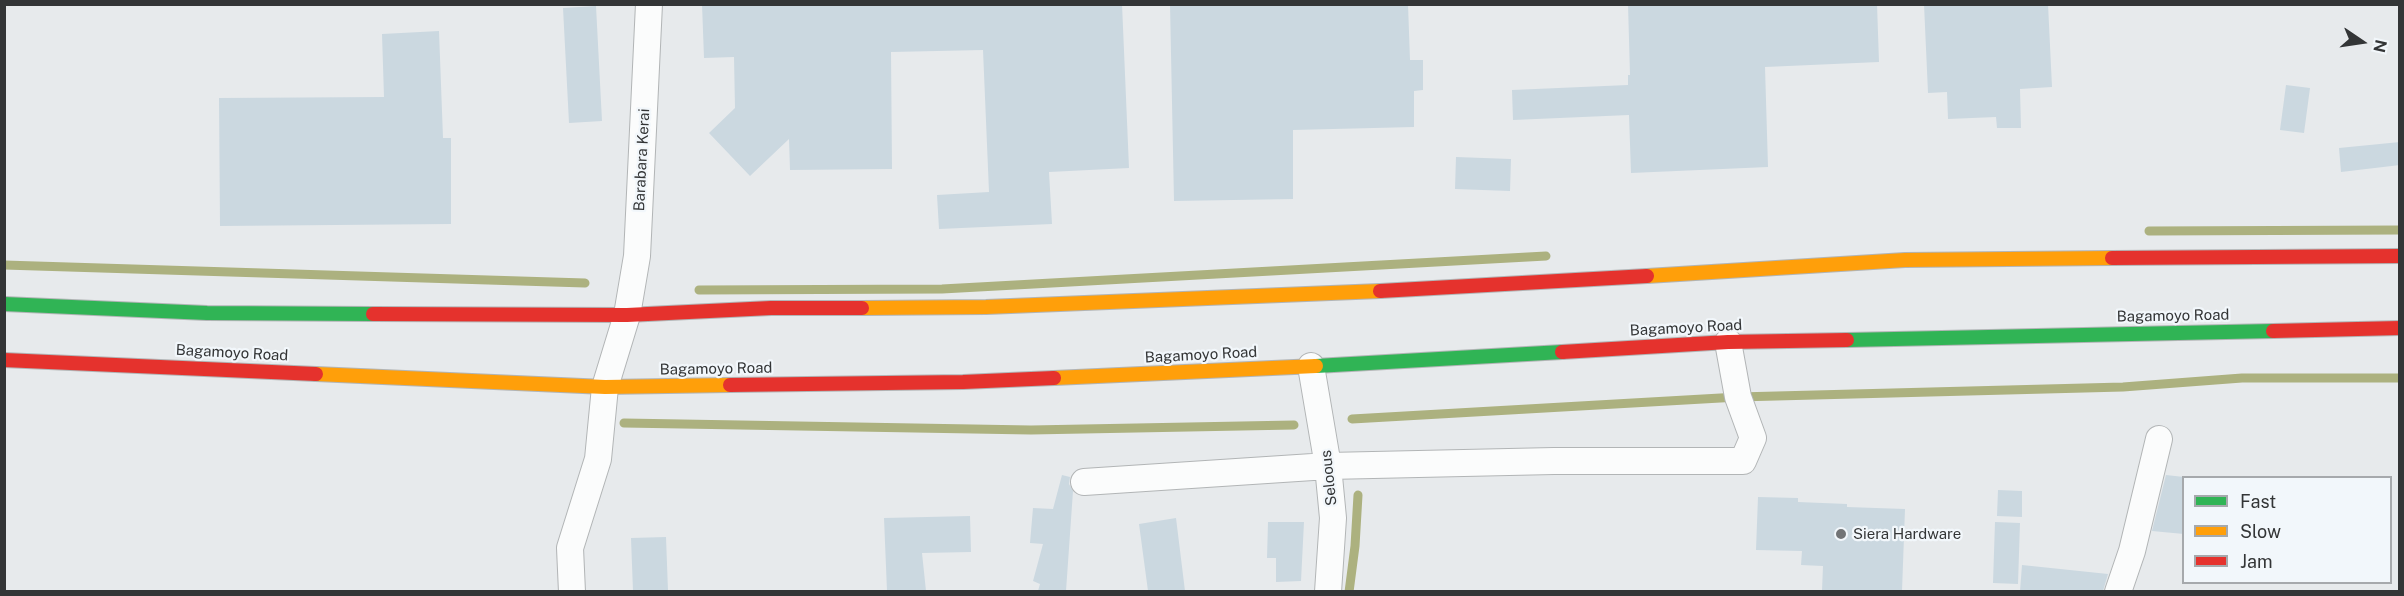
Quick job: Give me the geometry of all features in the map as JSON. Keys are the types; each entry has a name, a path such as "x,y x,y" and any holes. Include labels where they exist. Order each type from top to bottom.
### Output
{"highway":[{"path":"4,304 207,314 627,315 771,308 986,307 1408,290 1905,260 2400,256"},
{"name":"Bagamoyo Road","path":"4,360 605,387 963,382 1311,366 1728,342 2400,328"}],"street":[{"name":"Barabara Kerai","path":"572,591 570,548 598,459 605,387 627,315 637,256 648,4"},
{"path":"1084,482 1328,466 1554,461 1743,461 1753,438 1738,397 1728,342"},
{"name":"Seloous","path":"1311,366 1328,466 1333,518 1328,591"},
{"path":"2118,591 2132,551 2159,439"}],"building":[{"path":"702,4 1122,4 1129,168 1049,172 1052,224 939,229 937,195 989,192 983,50 891,52 892,169 790,170 789,139 750,176 709,133 735,108 734,57 704,58"},
{"path":"1170,4 1408,4 1410,60 1423,60 1423,90 1414,91 1414,127 1293,130 1293,199 1174,201"},
{"path":"1628,4 1877,4 1879,62 1765,67 1768,167 1631,173 1629,115 1513,120 1512,90 1628,85 1628,75 1630,75"},
{"path":"1924,4 2048,4 2052,87 2020,89 2021,128 1997,128 1996,117 1948,119 1947,92 1928,93"},
{"path":"596,6 602,121 569,123 563,8"},
{"path":"439,31 443,138 451,138 451,224 220,226 219,98 384,97 382,34"},
{"path":"2286,85 2310,88 2304,133 2280,130"},
{"path":"2400,142 2400,165 2341,172 2339,148"},
{"path":"1456,157 1511,159 1510,191 1455,189"},
{"path":"1062,475 1070,477 1069,484 1073,491 1066,591 1038,591 1040,584 1033,581 1043,544 1030,543 1033,508 1053,509"},
{"path":"2166,475 2182,477 2182,534 2152,531"},
{"path":"1998,490 2022,491 2022,517 1997,516"},
{"path":"1758,497 1798,498 1798,502 1847,504 1847,507 1905,509 1902,591 1822,591 1823,566 1801,565 1802,551 1756,550"},
{"path":"970,516 971,552 922,553 926,591 887,591 884,518"},
{"path":"1176,518 1185,591 1148,591 1139,524"},
{"path":"1268,522 1304,522 1301,581 1276,582 1276,558 1267,558"},
{"path":"1995,522 2020,523 2018,584 1993,583"},
{"path":"666,537 668,591 633,591 631,538"},
{"path":"2022,565 2108,574 2103,591 2020,591"}],"waterway":[{"path":"2149,231 2400,230"},
{"path":"699,290 942,289 1546,256"},
{"path":"4,265 585,283"},
{"path":"1352,419 1738,397 2123,387 2242,378 2400,378"},
{"path":"624,423 1031,430 1294,425"},
{"path":"1349,592 1358,495"}],"traffic: fast":[{"path":"4,304 207,313 373,314"},
{"path":"1847,340 2273,331"},
{"path":"1316,366 1562,352"}],"traffic: slow":[{"path":"1647,276 1905,260 2112,258"},
{"path":"862,308 986,307 1380,291"},
{"path":"1054,378 1316,366"},
{"path":"316,374 605,387 730,385"}],"traffic: jam":[{"path":"2112,258 2400,256"},
{"path":"1380,291 1647,276"},
{"path":"373,314 627,315 771,308 862,308"},
{"path":"2273,331 2400,328"},
{"path":"1562,352 1728,342 1847,340"},
{"path":"4,360 316,374"},
{"path":"730,385 963,382 1054,378"}],"place":[{"name":"Siera Hardware","path":"1841,534"}]}
